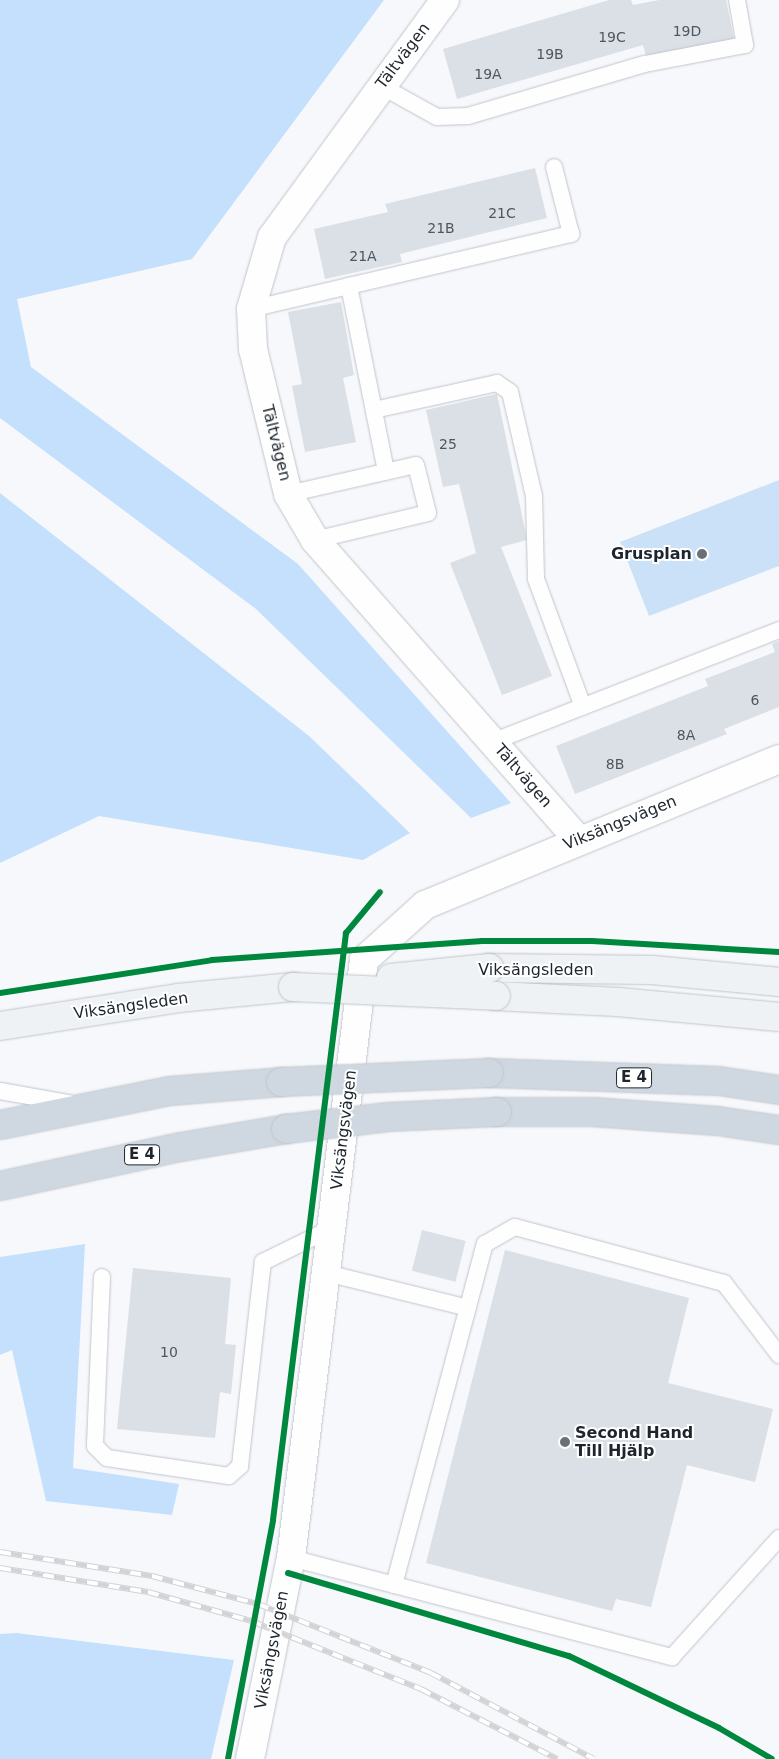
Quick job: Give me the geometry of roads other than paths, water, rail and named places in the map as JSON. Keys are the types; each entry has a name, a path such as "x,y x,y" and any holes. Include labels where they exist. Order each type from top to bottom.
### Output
{"highway":[{"name":"E 4","path":"0,1125 170,1091 282,1082 489,1073 720,1081 779,1090"},
{"name":"E 4","path":"0,1186 181,1147 286,1129 388,1117 497,1112 603,1113 718,1121 779,1130"}],"main road":[{"name":"Viksängsleden","path":"0,1026 178,998 489,968 652,970 779,982"},
{"name":"Viksängsleden","path":"293,987 618,1002 779,1017"}],"street":[{"name":"Tältvägen","path":"445,0 272,237 251,310 253,349 288,494 315,540 579,840"},
{"name":"Viksängsvägen","path":"250,1759 291,1558 364,960 425,905 779,759"}],"lane":[{"path":"381,86 436,116 468,116 645,64 746,45 736,0"},
{"path":"251,310 571,234 554,166"},
{"path":"349,286 386,471"},
{"path":"374,410 497,383 510,392 534,496 536,579 583,707"},
{"path":"288,494 416,465 428,513 315,540"},
{"path":"492,742 779,630"},
{"path":"0,1091 87,1107"},
{"path":"394,1585 484,1244 515,1227 724,1283 779,1355"},
{"path":"102,1277 95,1446 107,1458 229,1476 240,1466 263,1262 332,1228"},
{"path":"326,1273 468,1308"},
{"path":"291,1558 672,1657 779,1538"}],"railway":[{"path":"0,1552 152,1576 258,1604 431,1673 594,1759"},
{"path":"0,1568 148,1592 251,1621 421,1689 557,1759"}],"place":[{"name":"Grusplan","path":"702,554"},
{"name":"Second Hand Till Hjälp","path":"565,1442"}]}
